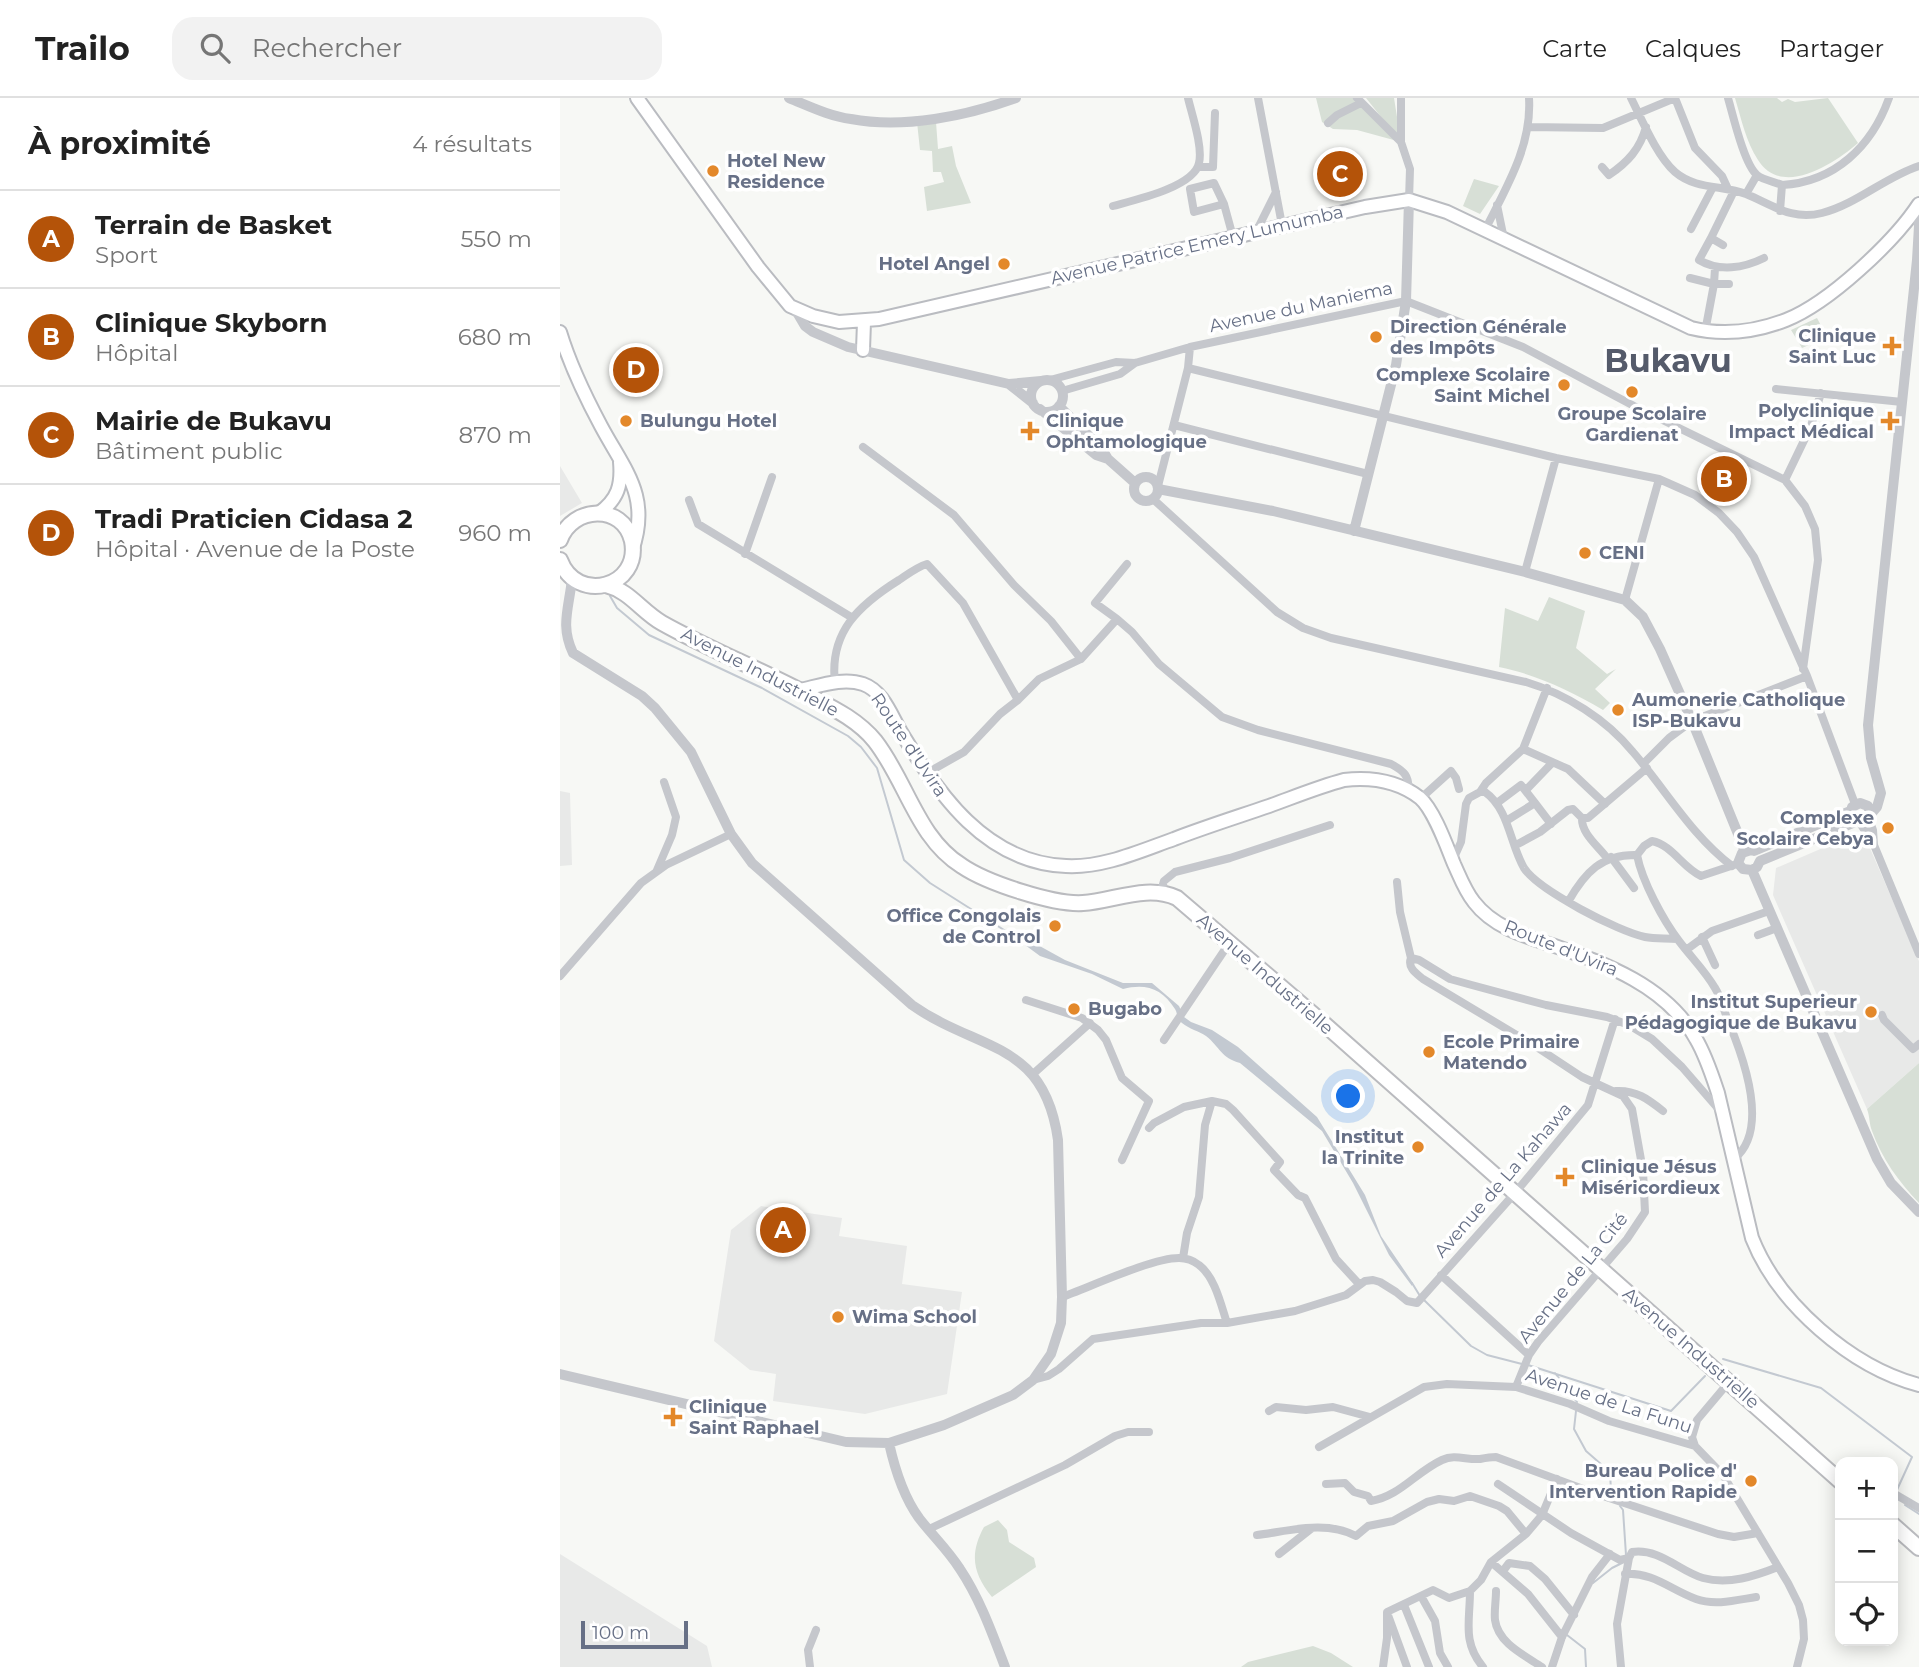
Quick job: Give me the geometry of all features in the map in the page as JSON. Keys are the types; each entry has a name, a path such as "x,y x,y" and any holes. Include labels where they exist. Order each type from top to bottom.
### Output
{"highway":[{"path":"562,533 577,518 588,513 600,513 615,518 624,526 632,551 626,571 617,580 600,586"},
{"name":"Avenue Industrielle","path":"565,569 580,583 626,593 664,624 800,690 851,719 874,740 890,764 932,841 963,867 1019,890 1066,903 1083,903 1161,891 1177,898 1835,1476"},
{"name":"Avenue Industrielle","path":"626,571 629,587 642,606"},
{"path":"1898,1529 1919,1548"}],"main road":[{"name":"Avenue Patrice Emery Lumumba","path":"637,98 758,268 784,300 795,309 839,322 864,321 1365,206 1409,200 1447,212 1676,323 1705,332 1741,332 1788,319 1807,309 1853,275 1918,206"},
{"path":"863,350 864,321"},
{"path":"560,332 574,372 638,495 639,528 632,551"},
{"path":"600,513 612,502 620,488 620,458"},
{"name":"Route d'Uvira","path":"800,690 854,682 876,691 942,796 982,834 1017,856 1066,866 1095,864 1137,852 1344,779 1387,781 1420,799 1433,818 1472,901 1480,909 1503,926 1616,969 1647,987 1673,1008 1704,1054 1718,1093 1748,1223 1758,1253 1789,1301 1814,1326 1871,1366 1901,1381 1919,1385"}],"street":[{"path":"789,98 842,118 899,123 948,116 1016,98"},
{"path":"1113,206 1180,184 1189,179 1198,167 1200,160 1188,98"},
{"path":"1258,98 1282,225"},
{"path":"1354,531 1396,365 1406,301 1410,169 1401,142 1401,98"},
{"path":"1485,230 1514,172 1528,127 1528,98"},
{"path":"1631,98 1674,171 1684,179 1712,189 1746,194 1780,211 1807,217 1825,213 1848,203 1889,178 1919,166"},
{"path":"1528,127 1603,128 1675,98 1695,148 1722,176 1731,190"},
{"path":"1728,98 1740,140 1757,175 1782,185 1810,181 1837,168 1855,154 1875,131 1889,98"},
{"path":"1328,123 1359,100 1401,142"},
{"path":"1198,167 1213,167 1216,113"},
{"path":"1602,167 1609,175 1635,153 1642,144 1646,127"},
{"path":"1746,194 1757,175"},
{"path":"1224,204 1196,213 1189,189 1214,183 1224,204 1233,237"},
{"path":"1780,211 1782,185"},
{"path":"1691,229 1712,189"},
{"path":"1731,190 1699,260 1715,268 1752,264 1764,258"},
{"path":"1255,232 1276,192"},
{"path":"1497,205 1504,239"},
{"path":"1752,870 1760,861 1864,820 1880,799 1880,787 1871,758 1868,725 1917,260 1918,206"},
{"path":"1711,238 1723,245"},
{"path":"1705,332 1715,268"},
{"path":"1690,278 1714,284 1730,284"},
{"name":"Avenue du Maniema","path":"1046,381 1116,362 1135,362 1190,347 1406,301 1523,347 1634,406 1784,480 1805,506 1815,529 1818,560 1805,673"},
{"path":"795,309 806,326 833,342 1009,384 1046,381 1057,383 1062,391 1062,402 1049,411 1037,407 1031,396 1033,389 1046,381"},
{"path":"1190,347 1188,368 1158,487 1153,499 1146,502 1138,499 1133,491 1135,483 1146,477 1153,479 1158,487 1228,501 1525,572 1625,600 1643,617 1660,649 1749,851 1758,855 1760,861"},
{"path":"1062,391 1120,374 1135,362"},
{"path":"1188,368 1556,458 1659,479 1695,495 1737,532 1754,557 1805,673 1856,806 1870,811 1864,820"},
{"path":"1009,384 1096,455 1108,459"},
{"path":"1776,390 1902,402"},
{"path":"1784,480 1811,426 1821,393"},
{"path":"1059,406 1102,449 1108,459 1135,483"},
{"path":"1174,425 1368,474"},
{"path":"863,447 954,515 1082,659"},
{"path":"1525,572 1556,458"},
{"path":"745,554 772,477"},
{"path":"1625,600 1659,479"},
{"path":"1153,499 1267,604 1303,628 1331,638 1547,688 1591,714 1631,749 1689,825 1712,850 1743,869 1752,870"},
{"path":"689,500 698,524 851,617"},
{"path":"835,683 835,658 851,617 881,590 924,564 930,565 963,603 1018,701"},
{"path":"1127,564 1095,603 1137,638 1159,664 1222,717 1258,730 1391,764 1404,772 1409,781 1408,792"},
{"path":"565,569 569,604 563,626 566,642 573,653 642,696 673,727 691,751 731,834 752,863 912,1005 1017,1059 1033,1074 1049,1100 1058,1140 1061,1323 1057,1342 1034,1380"},
{"path":"569,604 586,590 600,586"},
{"path":"926,773 964,752 1000,713 1018,701 1039,679 1082,659 1117,620"},
{"path":"1516,845 1573,809 1582,818 1588,818 1645,766 1669,738 1692,721 1805,673"},
{"path":"1452,860 1461,842 1469,798 1480,792 1486,783 1523,749 1547,688"},
{"path":"1523,749 1573,773 1605,804"},
{"path":"1526,790 1552,763"},
{"path":"1420,799 1450,771 1456,778 1459,789"},
{"path":"657,870 672,835 676,817 664,782"},
{"path":"1497,803 1521,785 1550,824"},
{"path":"1734,1159 1747,1145 1753,1123 1741,1054 1716,989 1677,939 1661,913 1637,855 1639,850 1652,841 1665,846 1691,871 1701,876 1735,864 1740,855 1856,806 1880,787"},
{"path":"1480,792 1485,792 1497,803 1525,868 1554,895 1636,934 1677,939"},
{"path":"1506,821 1535,803"},
{"path":"1856,806 1850,816 1864,820"},
{"path":"1582,818 1585,831 1634,888"},
{"path":"1864,820 1919,954"},
{"path":"1161,891 1164,881 1182,869 1230,858 1330,825"},
{"path":"560,976 630,894 657,870 731,834"},
{"path":"1568,902 1594,867 1609,857 1637,855"},
{"path":"1752,870 1877,1159 1891,1183 1919,1212"},
{"path":"1397,882 1402,926 1411,958 1450,979 1546,1005 1615,1019 1652,1038 1682,1067 1723,1114"},
{"path":"1686,950 1712,931 1769,911"},
{"path":"1758,935 1777,928"},
{"path":"1702,937 1715,965"},
{"path":"1164,1040 1230,942"},
{"name":"Avenue de La Cité","path":"1411,958 1413,971 1423,979 1596,1084 1613,1091 1629,1101 1632,1109 1647,1203 1645,1212 1636,1229 1526,1362 1517,1387"},
{"path":"1026,1000 1090,1023 1106,1040 1122,1078 1149,1101 1122,1160"},
{"path":"1882,1015 1913,1049 1919,1044"},
{"name":"Avenue de La Kahawa","path":"1359,1284 1373,1280 1407,1301 1417,1303 1516,1193 1588,1105 1615,1019"},
{"path":"1033,1074 1090,1023"},
{"path":"1613,1091 1631,1091 1645,1097 1663,1111"},
{"path":"1183,1258 1187,1233 1199,1197 1205,1125 1212,1101"},
{"path":"560,1374 846,1442 889,1443 979,1412 1013,1395 1034,1380 1059,1370 1093,1339 1201,1323 1227,1323 1295,1311 1338,1298 1359,1284 1336,1259 1306,1198 1298,1195 1274,1170 1280,1162 1226,1104 1212,1101 1184,1107 1154,1122 1149,1128"},
{"path":"1062,1297 1147,1266 1183,1258 1201,1266 1208,1276 1220,1300 1227,1323"},
{"path":"1441,1276 1526,1362"},
{"path":"1729,1382 1697,1420 1692,1437 1695,1446 1723,1475 1778,1566 1798,1605 1803,1620 1803,1650 1797,1667"},
{"name":"Avenue de La Funu","path":"1319,1447 1424,1387 1447,1384 1517,1387 1695,1446"},
{"path":"1269,1410 1276,1407 1306,1410 1333,1407 1370,1417"},
{"path":"929,1529 1065,1465 1115,1436 1128,1432 1149,1432"},
{"path":"889,1443 907,1497 966,1579 990,1626 1001,1666"},
{"path":"1326,1484 1345,1483 1354,1492 1368,1496 1371,1501 1384,1499 1439,1461 1456,1456 1474,1459 1496,1457 1718,1534 1734,1537 1758,1533"},
{"path":"1483,1667 1469,1641 1470,1591 1491,1562 1526,1534 1542,1514 1557,1479"},
{"path":"1498,1484 1570,1534 1610,1555 1625,1559"},
{"path":"1257,1535 1314,1526 1343,1530 1356,1536 1368,1526 1393,1521 1427,1502 1439,1499 1454,1501 1470,1496 1507,1511 1526,1534"},
{"path":"1898,1496 1916,1507"},
{"path":"1279,1554 1314,1526"},
{"path":"1621,1667 1617,1624 1625,1559 1632,1552 1652,1553 1695,1574 1712,1579 1755,1577 1778,1566"},
{"path":"1552,1667 1562,1637 1592,1577 1610,1555"},
{"path":"1491,1562 1528,1594 1562,1637"},
{"path":"1503,1571 1510,1563 1530,1566 1545,1579 1574,1615"},
{"path":"1625,1574 1634,1573 1661,1580 1696,1600 1712,1603 1756,1597"},
{"path":"1387,1612 1433,1590 1449,1598 1470,1591"},
{"path":"1496,1591 1495,1620 1499,1633 1514,1649 1542,1667"},
{"path":"1421,1596 1435,1621 1440,1653 1447,1667"},
{"path":"1404,1605 1429,1667"},
{"path":"1383,1667 1387,1612"},
{"path":"1387,1612 1407,1667"},
{"path":"810,1667 808,1650 816,1630"}],"shaded area":[{"path":"1316,98 1353,98 1397,137 1366,98 1394,98 1401,142 1357,130 1333,129 1322,122"},
{"path":"1735,98 1777,98 1782,102 1788,99 1795,102 1828,98 1858,143 1836,160 1808,174 1780,176 1768,171 1758,160 1744,130"},
{"path":"917,122 936,122 938,149 952,146 956,166 971,203 927,211 924,187 944,182 941,172 933,172 932,151 920,150"},
{"path":"1474,179 1499,186 1480,214 1463,206"},
{"path":"1817,318 1827,337 1802,348 1791,330"},
{"path":"560,466 582,503 560,516"},
{"path":"1549,597 1585,611 1576,648 1607,674 1616,669 1595,689 1610,703 1603,710 1553,684 1499,667 1505,608 1538,621"},
{"path":"560,791 570,793 572,865 560,866"},
{"name":"Institut Superieur Pédagogique de Bukavu","path":"1853,835 1869,846 1919,961 1919,1063 1867,1109 1773,895 1776,868"},
{"path":"1023,940 1123,983 1152,983 1179,1006 1184,1017 1212,1030 1238,1047 1317,1117 1365,1195 1381,1236 1413,1283 1412,1286 1389,1255 1353,1183 1322,1131 1240,1063 1225,1055 1206,1036 1182,1023 1170,1002 1159,992 1146,987 1123,989 1092,974 1040,956 1021,942"},
{"path":"1919,1063 1919,1203 1886,1161 1871,1128 1867,1109"},
{"name":"Wima School","path":"761,1206 842,1218 839,1236 907,1246 902,1284 962,1292 947,1394 865,1414 773,1401 776,1374 750,1370 714,1341 731,1230"},
{"path":"768,1217 801,1222 797,1244 764,1239"},
{"path":"998,1520 1007,1530 1009,1542 1034,1558 1036,1567 992,1597 977,1572 975,1555 984,1527"},
{"path":"560,1554 707,1646 712,1667 560,1667"},
{"path":"1313,1646 1331,1653 1353,1667 1241,1667 1248,1662"}],"waterway":[{"path":"610,596 617,608 649,635 762,688 848,736 861,747 877,768 904,860 930,883 1023,942"},
{"path":"1412,1283 1420,1296"},
{"path":"1424,1300 1471,1346 1487,1355 1522,1364"},
{"path":"1723,1359 1821,1388 1912,1457 1898,1488"},
{"path":"1528,1365 1671,1411 1705,1376"},
{"path":"1555,1373 1577,1402"},
{"path":"1576,1411 1574,1429 1586,1451 1610,1472 1613,1495"},
{"path":"1905,1505 1919,1514"},
{"path":"1620,1506 1623,1510 1626,1555"},
{"path":"1593,1583 1622,1563"},
{"path":"1567,1635 1585,1649 1586,1667"}],"place":[{"name":"Hotel New Residence","path":"713,171"},
{"name":"Mairie de Bukavu","path":"1340,174"},
{"name":"Hotel Angel","path":"1004,264"},
{"name":"Direction Générale des Impôts","path":"1376,337"},
{"name":"Clinique Saint Luc","path":"1892,346"},
{"name":"Tradi Praticien Cidasa 2","path":"636,370"},
{"name":"Complexe Scolaire Saint Michel","path":"1564,385"},
{"name":"Groupe Scolaire Gardienat","path":"1632,392"},
{"name":"Bulungu Hotel","path":"626,421"},
{"name":"Polyclinique Impact Médical","path":"1890,421"},
{"name":"Clinique Ophtamologique","path":"1030,431"},
{"name":"Clinique Skyborn","path":"1724,479"},
{"name":"CENI","path":"1585,553"},
{"name":"Aumonerie Catholique ISP-Bukavu","path":"1618,710"},
{"name":"Complexe Scolaire Cebya","path":"1888,828"},
{"name":"Office Congolais de Control","path":"1055,926"},
{"name":"Bugabo","path":"1074,1009"},
{"name":"Institut Superieur Pédagogique de Bukavu","path":"1871,1012"},
{"name":"Ecole Primaire Matendo","path":"1429,1052"},
{"name":"Institut la Trinite","path":"1418,1147"},
{"name":"Clinique Jésus Miséricordieux","path":"1565,1177"},
{"name":"Terrain de Basket","path":"783,1230"},
{"name":"Wima School","path":"838,1317"},
{"name":"Clinique Saint Raphael","path":"673,1417"},
{"name":"Bureau Police d' Intervention Rapide","path":"1751,1481"}],"district":[{"name":"Bukavu","path":"1668,361"}]}
